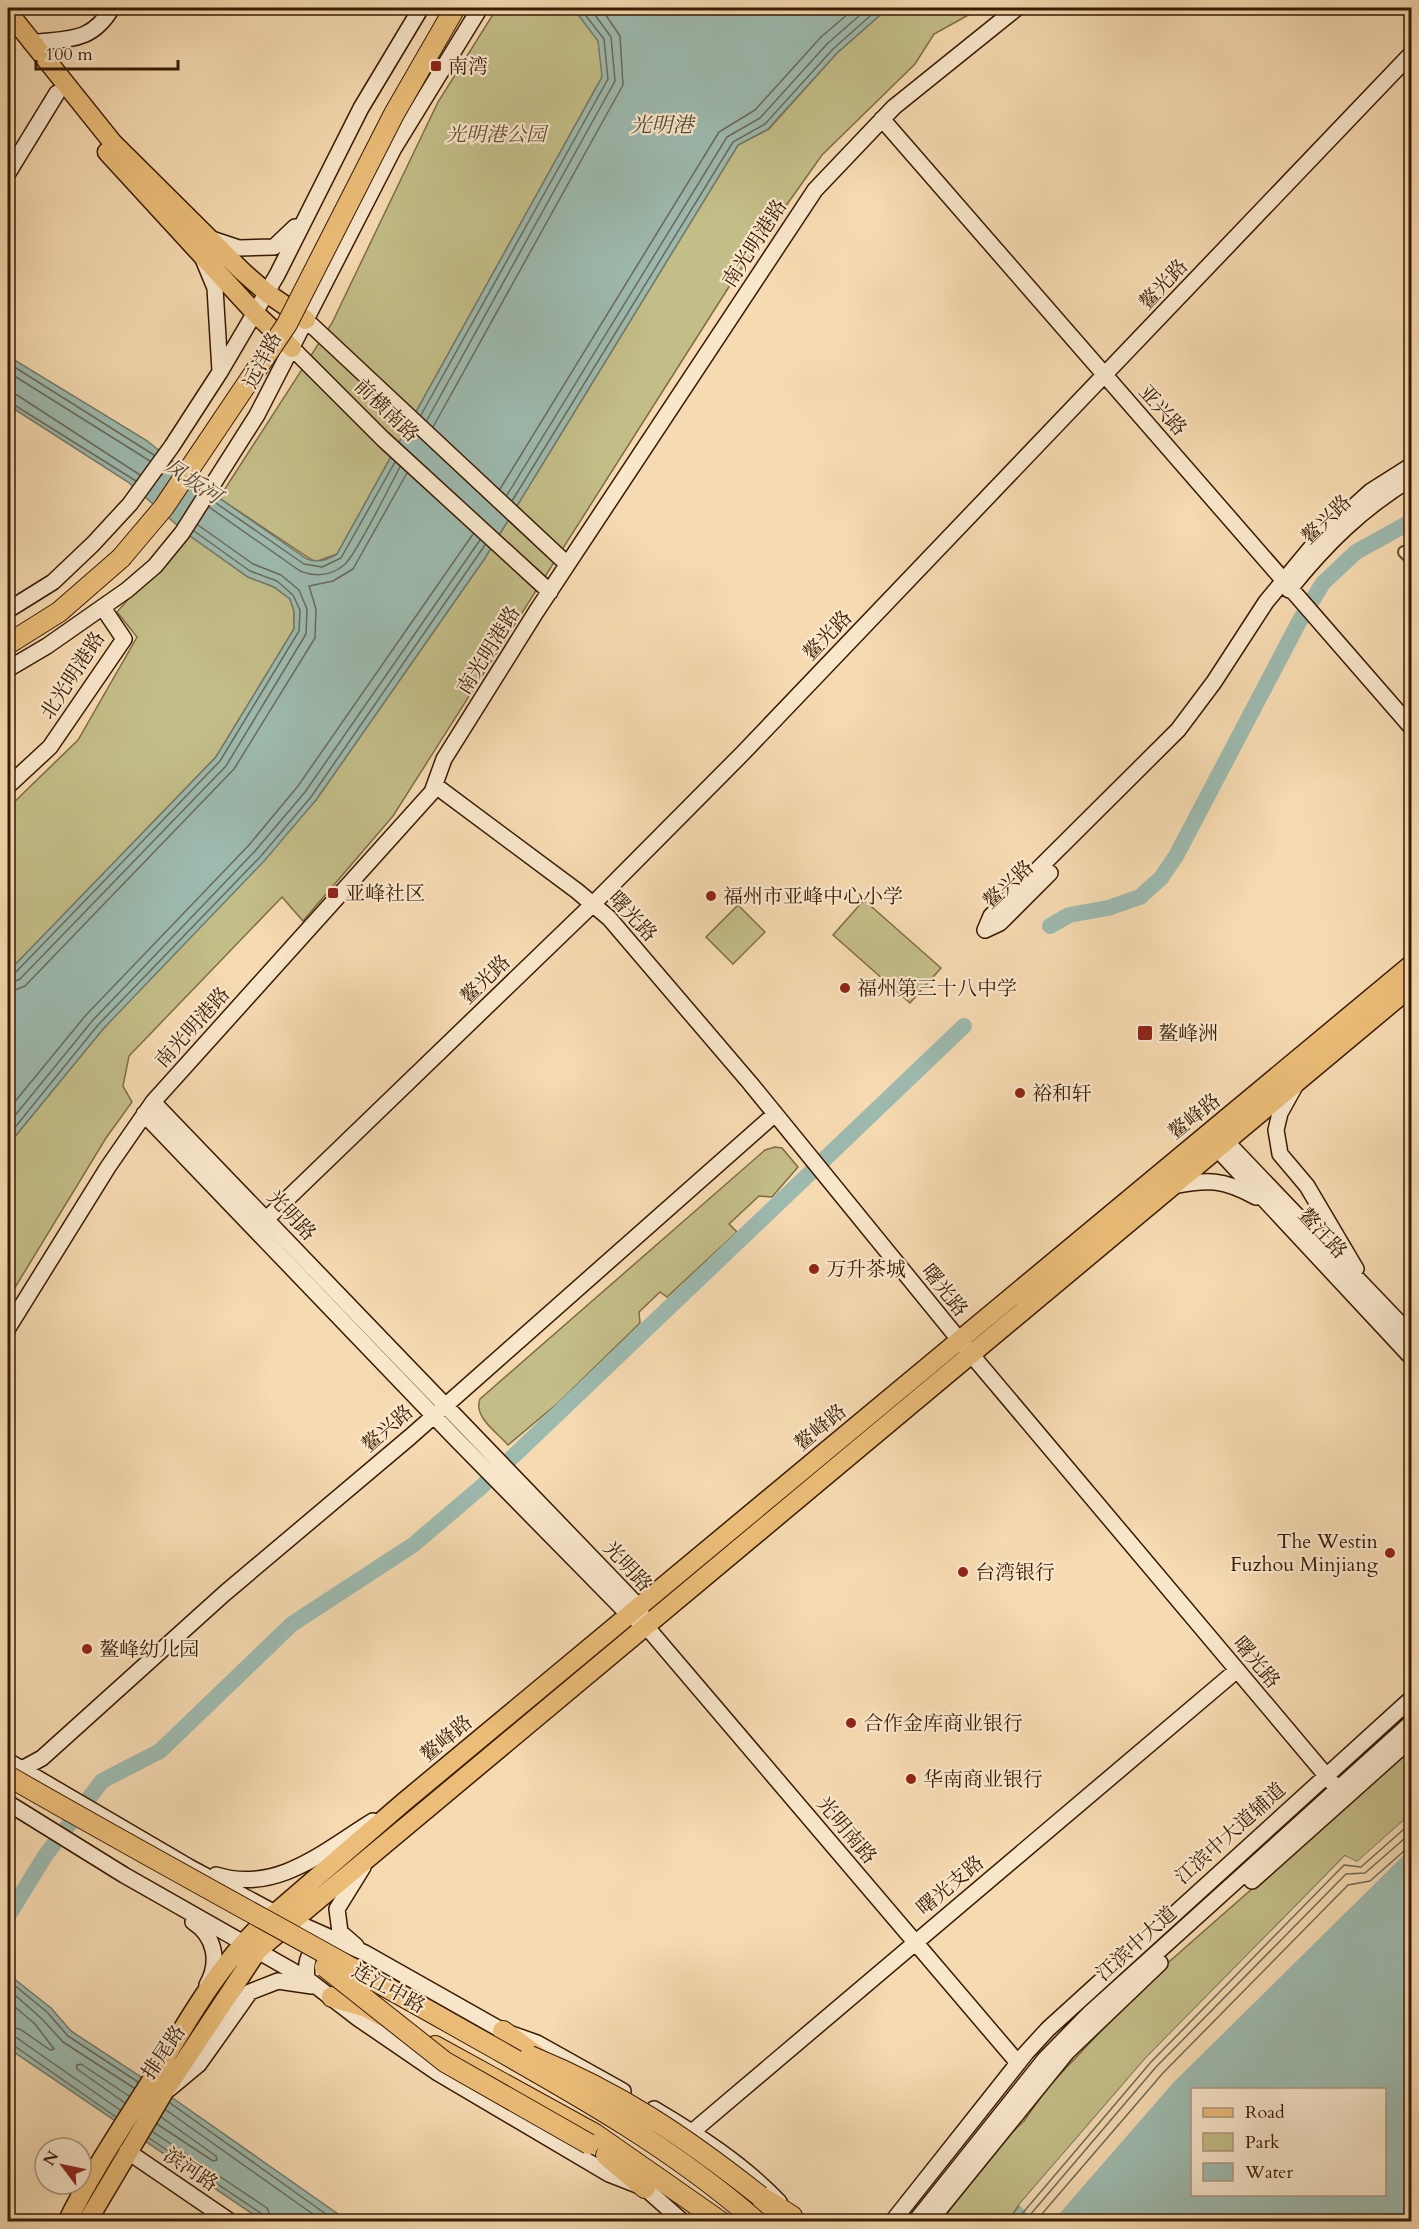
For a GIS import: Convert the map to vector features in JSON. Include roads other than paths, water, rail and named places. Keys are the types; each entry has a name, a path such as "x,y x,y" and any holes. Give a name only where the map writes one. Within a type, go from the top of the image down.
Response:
{"highway":[{"path":"8,629 116,554 154,500 277,317 406,66 440,8"},
{"path":"8,644 59,612 164,507 287,324 400,103 455,8"},
{"name":"连江中路","path":"15,1772 638,2133 692,2170 757,2222"},
{"name":"连江中路","path":"8,1789 603,2125 684,2178 738,2222"},
{"path":"325,1967 445,2062 589,2144 645,2188"},
{"path":"319,1988 374,2012 595,2134 721,2222"},
{"path":"503,2031 529,2053 682,2148 788,2220"},
{"path":"472,2035 565,2070 612,2093 678,2133 788,2220"}],"main road":[{"path":"31,43 82,36 94,31 112,8"},
{"name":"远洋路","path":"8,610 53,582 130,504 172,446 267,293 361,108 421,8"},
{"name":"远洋路","path":"8,669 103,608 150,571 182,534 252,423 394,148 480,8"},
{"name":"南光明港路","path":"8,1328 108,1167 149,1108 426,800 436,786 444,759 567,564 708,355 799,213 824,179 894,107 1017,8"},
{"name":"前横南路","path":"8,12 113,143 267,293 306,320 398,409 567,564"},
{"name":"前横南路","path":"8,30 104,149 255,313 383,439 550,592"},
{"name":"鳌光路","path":"261,1224 593,904 742,754 1412,53"},
{"path":"8,172 57,93"},
{"name":"亚兴路","path":"882,120 1011,264 1104,376 1412,728"},
{"name":"前横南路","path":"212,238 239,248 274,247 303,219"},
{"name":"前横南路","path":"201,254 215,288 220,372"},
{"name":"鳌兴路","path":"1412,465 1385,480 1319,538 1290,588 1178,730 992,916 985,930 1000,923 1186,735 1211,703 1272,610 1290,588 1346,526 1386,493 1412,478"},
{"name":"北光明港路","path":"8,786 50,747 124,639 103,608"},
{"name":"曙光路","path":"436,786 593,904 775,1114 964,1347 1341,1794"},
{"name":"鳌峰路","path":"259,1927 404,1802 638,1616 1216,1139 1412,964"},
{"name":"鳌峰路","path":"964,1347 1173,1186 1216,1139 1298,1082 1412,987"},
{"path":"1298,1082 1280,1113 1276,1130 1280,1154 1307,1186 1368,1289"},
{"name":"光明路","path":"149,1108 638,1616"},
{"name":"鳌兴路","path":"15,1772 42,1758 225,1593 439,1410 775,1114"},
{"name":"鳌江路","path":"1216,1139 1266,1202 1412,1358"},
{"name":"鳌江路","path":"1216,1139 1368,1289 1412,1336"},
{"path":"1173,1186 1201,1181 1222,1182 1266,1202"},
{"name":"鳌峰路","path":"294,1921 368,1859 638,1616"},
{"name":"光明南路","path":"638,1616 1018,2063"},
{"name":"曙光支路","path":"692,2132 1236,1671"},
{"name":"江滨中大道辅道","path":"892,2222 1018,2063 1059,2018 1324,1775 1412,1698"},
{"name":"江滨中大道","path":"928,2222 1045,2076 1084,2033 1341,1794 1412,1722"},
{"name":"江滨中大道","path":"915,2222 1045,2059 1077,2025 1341,1794 1412,1738"},
{"path":"8,1761 15,1772 71,1796 189,1867 275,1913 333,1941 365,1953 503,2031 537,2043 581,2066 692,2132 764,2186 788,2220"},
{"path":"189,1867 244,1881 287,1874 309,1863 404,1802"},
{"path":"8,1803 46,1824 124,1875 251,1946 319,1988 359,2019 438,2073 609,2174 645,2188 683,2222"},
{"path":"365,1953 340,1932 337,1909 368,1859"},
{"path":"124,1875 148,1895 207,1932 211,1941 214,1965 210,1980 177,2038"},
{"name":"排尾路","path":"157,2087 177,2038 251,1946 294,1921"},
{"name":"排尾路","path":"87,2222 128,2138 157,2087 251,1946 259,1927"},
{"path":"319,1988 306,1965 311,1952 322,1943 333,1941"},
{"path":"157,2087 199,2064 250,1992 269,1983 285,1981 319,1988"},
{"name":"排尾路","path":"68,2222 83,2190 128,2138"},
{"name":"滨河路","path":"128,2138 231,2222"}],"water":[{"name":"光明港","path":"573,8 888,8 837,53 768,129 738,145 485,558 316,800 265,860 103,1029 8,1145 8,972 216,757 294,629 294,611 290,599 274,587 248,577 186,533 128,482 8,405 8,356 146,440 219,498 307,559 323,560 337,554 602,77 598,41"},
{"path":"1411,1814 1411,2221 1008,2222 1019,2205 1146,2058 1345,1856 1357,1862"},
{"path":"8,1974 51,2008 71,2031 164,2092 348,2221 263,2221 8,2048"}],"waterway":[{"path":"1050,926 1069,915 1108,908 1140,897 1161,878 1176,856 1299,622 1323,583 1356,552 1412,521"},
{"path":"8,1916 45,1856 102,1781 160,1751 292,1624 413,1545 480,1488 964,1026"}],"place":[{"name":"南湾","path":"436,66"},
{"name":"亚峰社区","path":"333,893"},
{"name":"福州市亚峰中心小学","path":"711,896"},
{"name":"福州第三十八中学","path":"845,988"},
{"name":"鳌峰洲","path":"1145,1033"},
{"name":"裕和轩","path":"1020,1093"},
{"name":"万升茶城","path":"814,1269"},
{"name":"The Westin Fuzhou Minjiang","path":"1390,1553"},
{"name":"台湾银行","path":"963,1572"},
{"name":"鳌峰幼儿园","path":"87,1649"},
{"name":"合作金库商业银行","path":"851,1723"},
{"name":"华南商业银行","path":"911,1779"}],"park label":[{"name":"光明港公园","path":"496,134"}],"water label":[{"name":"凤坂河","path":"193,481"}]}
